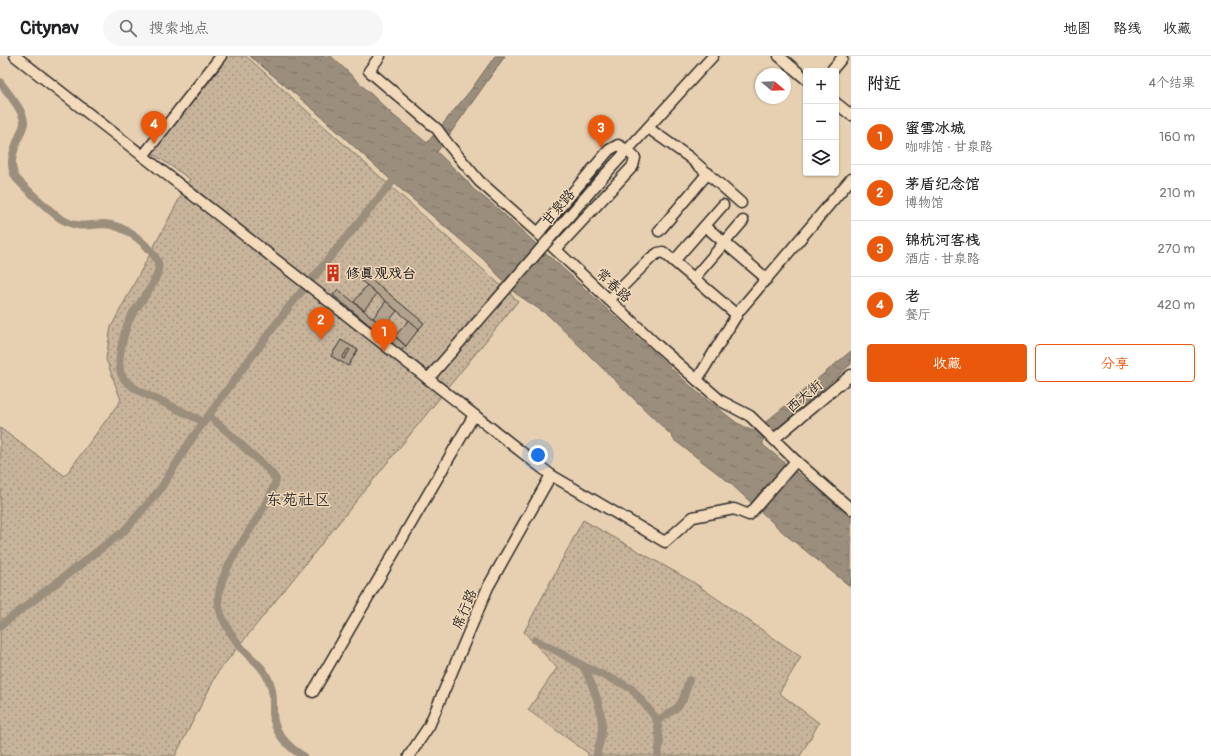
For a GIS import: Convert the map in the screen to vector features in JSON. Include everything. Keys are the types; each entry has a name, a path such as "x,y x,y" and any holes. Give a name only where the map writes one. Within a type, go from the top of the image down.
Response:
{"street":[{"path":"15,56 551,476 665,542 693,517 734,509 749,515 796,461"},
{"path":"143,156 220,56"},
{"name":"常春路","path":"380,56 369,71 437,129 479,181 538,232 658,346 721,400 750,416 796,461 851,509"},
{"name":"甘泉路","path":"428,379 602,178 713,56"},
{"path":"778,56 803,76"},
{"path":"834,68 842,58"},
{"path":"837,104 851,115"},
{"path":"648,128 689,157 741,203"},
{"path":"538,232 610,150 618,145 627,150 635,158 633,166 556,249"},
{"path":"659,231 708,173"},
{"path":"697,380 737,315 851,180"},
{"path":"674,261 723,206"},
{"path":"694,278 743,221"},
{"path":"705,226 767,278"},
{"path":"609,300 650,258 663,252 737,315"},
{"name":"西大街","path":"773,438 851,375"},
{"path":"313,692 474,415"},
{"name":"席行路","path":"410,756 429,726 488,587 551,476"}],"shaded area":[{"path":"230,56 246,56 518,301 218,672 175,756 0,756 0,428 65,476 121,400 106,359 111,327 190,179 152,153"},
{"path":"583,520 693,582 801,657 779,693 819,723 800,756 588,756 588,753 528,710 557,668 524,632"}],"water":[{"path":"250,56 331,56 393,115 427,143 470,91 495,56 505,56 437,152 466,180 473,189 497,208 697,392 737,423 753,431 851,351 851,364 763,440 763,445 851,517 851,587 786,535 729,482 674,440 672,436 548,315 515,293 483,259 403,191 314,110"}],"building":[{"name":"修真观戏台","path":"333,267 338,270 333,279 327,276"},
{"path":"357,267 424,323 419,329 352,273"},
{"path":"367,285 377,294 364,310 354,302"},
{"path":"338,289 406,346 401,351 333,295"},
{"path":"386,301 397,311 384,327 373,318"},
{"path":"409,320 419,329 406,346 395,336"},
{"path":"341,340 358,350 348,366 331,356","holes":["348,349 350,350 344,359 342,358"]}],"waterway":[{"path":"0,82 11,96 24,118 24,125 14,149 12,161 13,172 16,178 59,218 75,225 84,226 104,224 120,228 141,241 157,260 159,266 158,273 151,288 133,313 121,346 120,365 121,373 124,379 140,392 204,422"},
{"path":"0,626 124,531 159,491 193,437 288,308 399,174"},
{"path":"208,416 224,428 263,464 276,479 271,494 262,511 229,564 222,582 218,599 221,614 229,631 244,651 264,671 267,677 273,694 274,720 279,733 292,748 303,756"},
{"path":"535,640 583,666 632,689 657,721 660,741 658,756"},
{"path":"583,666 599,704 602,721 602,731 597,756"},
{"path":"657,721 678,707 683,699 689,680"}],"place":[{"name":"老","path":"154,144"},
{"name":"锦杭河客栈","path":"601,148"},
{"name":"修真观戏台","path":"333,273"},
{"name":"茅盾纪念馆","path":"321,340"},
{"name":"蜜雪冰城","path":"384,352"}],"district":[{"name":"东苑社区","path":"298,499"}]}
